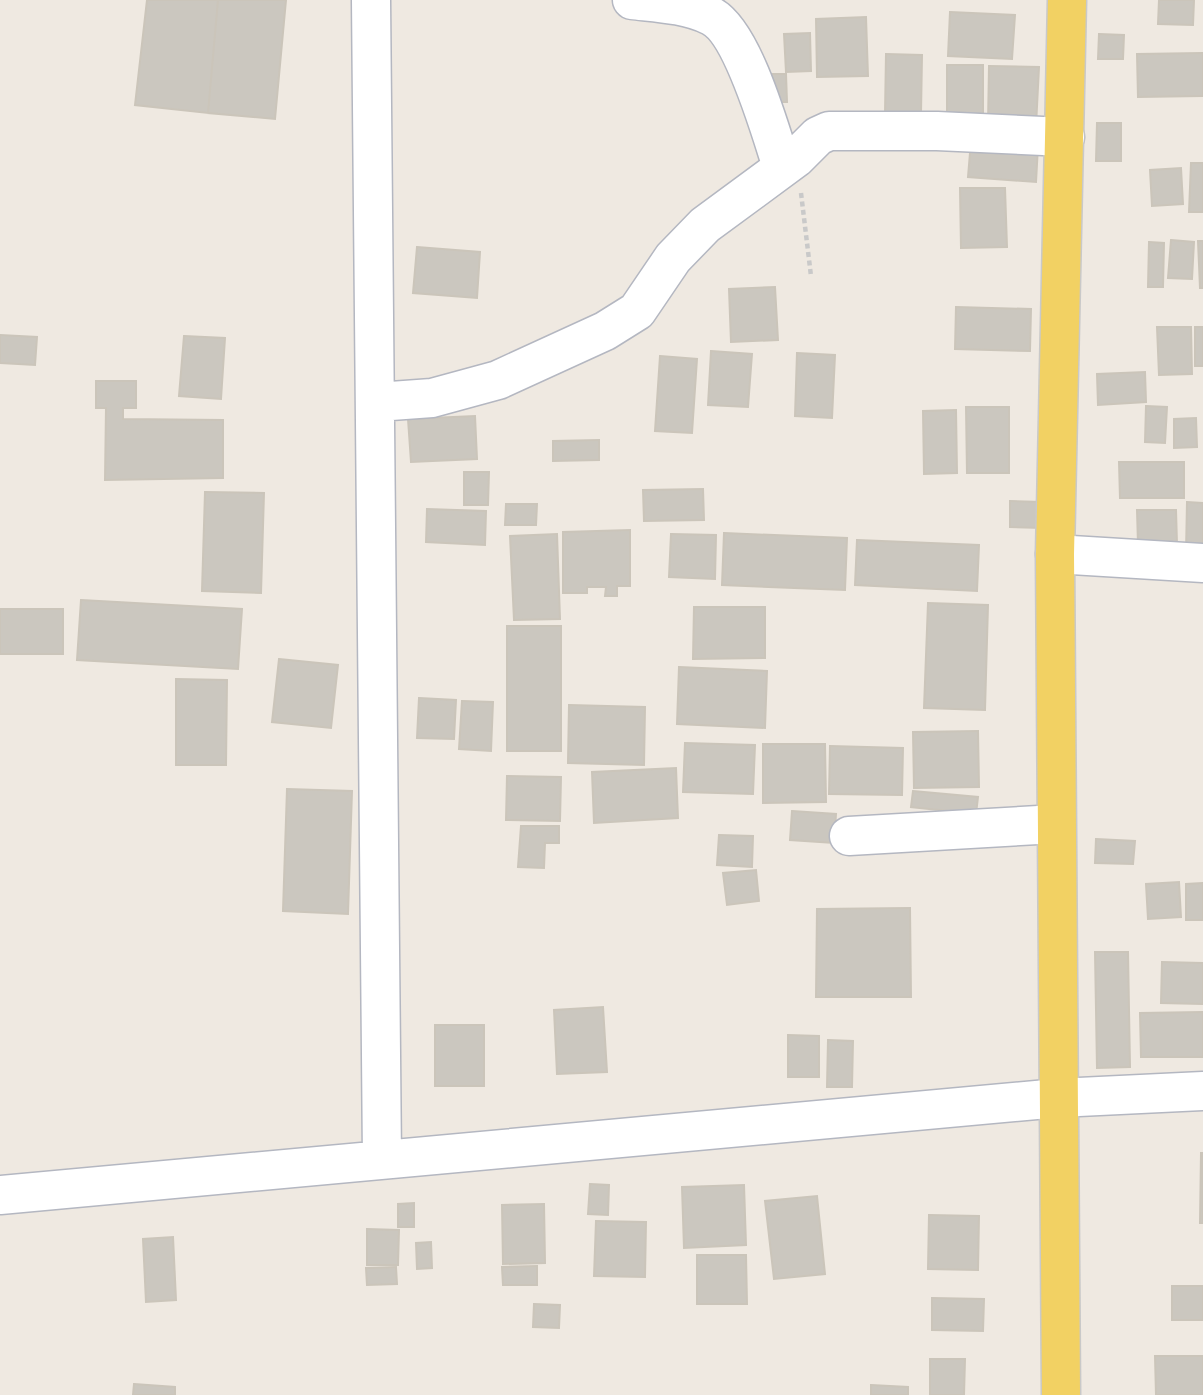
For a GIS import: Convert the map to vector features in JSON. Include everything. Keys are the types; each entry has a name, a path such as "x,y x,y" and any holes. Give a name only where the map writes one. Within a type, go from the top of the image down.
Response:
{"main road":[{"path":"1060,1395 1055,554 1066,0"}],"street":[{"path":"371,0 377,402 382,1160"},
{"path":"632,0 685,6 714,18 732,36 789,162"},
{"path":"377,402 432,398 498,380 605,331 637,311 673,258 705,225 789,162 818,136 838,130 937,131 1065,138"},
{"path":"1055,554 1203,563"},
{"path":"849,836 1056,824"},
{"path":"0,1195 1058,1098 1203,1091"}],"path":[{"path":"789,162 811,276"}],"building":[{"path":"147,0 218,0 208,113 135,105"},
{"path":"218,0 286,0 275,119 208,113"},
{"path":"1159,0 1194,0 1193,25 1158,24"},
{"path":"950,12 1015,15 1012,59 948,56"},
{"path":"866,17 868,76 817,77 816,19"},
{"path":"810,33 811,71 786,72 784,34"},
{"path":"1099,34 1124,35 1123,59 1098,59"},
{"path":"1203,53 1203,96 1138,97 1137,54"},
{"path":"886,54 922,55 921,114 885,114"},
{"path":"947,65 983,65 983,123 947,122"},
{"path":"989,66 1039,67 1036,126 988,125"},
{"path":"764,74 786,74 787,102 765,102"},
{"path":"1097,123 1121,123 1121,161 1096,161"},
{"path":"971,141 1038,146 1036,182 968,177"},
{"path":"1191,163 1203,163 1203,212 1189,212"},
{"path":"1181,168 1183,204 1152,206 1150,170"},
{"path":"960,188 1005,188 1007,247 961,248"},
{"path":"1171,240 1194,242 1192,279 1168,278"},
{"path":"1198,241 1203,241 1203,288 1200,288"},
{"path":"1149,242 1164,243 1163,287 1148,287"},
{"path":"417,247 480,252 477,298 413,293"},
{"path":"775,287 778,340 731,342 729,289"},
{"path":"956,307 1031,309 1030,351 955,349"},
{"path":"1157,327 1191,327 1192,374 1159,375"},
{"path":"1195,327 1203,327 1203,366 1195,366"},
{"path":"0,335 37,337 35,365 0,363"},
{"path":"184,336 225,338 221,399 179,396"},
{"path":"711,351 752,354 748,407 708,405"},
{"path":"797,353 835,355 832,418 795,416"},
{"path":"660,356 697,359 692,433 655,431"},
{"path":"1145,372 1146,402 1098,405 1097,374"},
{"path":"96,381 136,381 136,408 123,408 123,419 223,420 223,478 105,480 106,408 96,408"},
{"path":"1146,406 1167,407 1165,443 1145,442"},
{"path":"966,407 1009,407 1009,473 967,473"},
{"path":"956,410 957,473 924,474 923,411"},
{"path":"475,416 477,459 411,462 408,419"},
{"path":"1196,418 1197,447 1174,448 1174,419"},
{"path":"599,440 599,460 553,461 553,441"},
{"path":"1119,462 1184,462 1184,498 1120,498"},
{"path":"464,472 489,472 488,505 464,505"},
{"path":"703,489 704,520 644,521 643,490"},
{"path":"205,492 264,493 261,593 202,591"},
{"path":"1010,501 1042,502 1042,528 1010,527"},
{"path":"1187,502 1203,503 1203,552 1186,552"},
{"path":"506,504 537,504 536,525 505,525"},
{"path":"427,509 486,511 485,545 426,542"},
{"path":"1137,510 1176,510 1177,544 1138,544"},
{"path":"630,530 630,586 617,586 617,596 605,596 606,587 587,587 587,593 563,593 563,532"},
{"path":"724,533 847,538 845,590 722,585"},
{"path":"557,534 560,619 514,620 510,536"},
{"path":"671,534 716,535 715,579 669,577"},
{"path":"857,540 979,545 977,591 855,585"},
{"path":"81,600 242,609 238,669 77,660"},
{"path":"928,603 988,605 985,710 924,708"},
{"path":"694,607 765,607 765,658 693,659"},
{"path":"0,609 63,609 63,654 0,654"},
{"path":"507,626 561,626 561,751 507,751"},
{"path":"279,659 338,665 331,728 272,722"},
{"path":"679,667 767,671 765,728 677,724"},
{"path":"176,679 227,680 226,765 176,765"},
{"path":"419,698 456,700 454,739 417,738"},
{"path":"462,701 493,702 491,751 459,749"},
{"path":"569,705 645,707 644,765 568,763"},
{"path":"978,731 979,787 914,788 913,732"},
{"path":"685,743 755,745 753,794 683,792"},
{"path":"763,744 825,744 826,802 763,803"},
{"path":"830,746 903,748 902,795 829,794"},
{"path":"676,768 678,818 594,823 592,772"},
{"path":"507,776 561,777 560,821 506,820"},
{"path":"287,789 352,791 348,914 283,911"},
{"path":"913,791 978,797 976,814 911,807"},
{"path":"792,811 836,814 834,843 790,840"},
{"path":"521,826 559,826 559,843 545,843 544,868 518,867"},
{"path":"719,835 753,836 752,867 717,865"},
{"path":"1096,839 1135,841 1133,864 1095,863"},
{"path":"756,870 759,901 727,905 723,873"},
{"path":"1179,882 1181,917 1148,919 1146,884"},
{"path":"1203,883 1203,920 1186,920 1186,884"},
{"path":"910,908 911,997 816,997 817,909"},
{"path":"1095,952 1128,952 1130,1067 1097,1068"},
{"path":"1162,962 1203,963 1203,1004 1161,1003"},
{"path":"603,1007 607,1072 557,1074 554,1010"},
{"path":"1203,1012 1203,1057 1141,1057 1140,1013"},
{"path":"435,1025 484,1025 484,1086 435,1086"},
{"path":"788,1035 819,1036 819,1077 788,1077"},
{"path":"828,1040 853,1041 852,1087 827,1087"},
{"path":"1203,1153 1203,1223 1200,1223"},
{"path":"590,1184 609,1185 608,1215 588,1214"},
{"path":"744,1185 746,1245 684,1248 682,1187"},
{"path":"817,1196 825,1274 774,1279 765,1201"},
{"path":"414,1203 414,1227 398,1227 398,1204"},
{"path":"544,1204 545,1263 503,1264 502,1205"},
{"path":"929,1215 979,1216 978,1270 928,1269"},
{"path":"596,1221 646,1222 645,1277 594,1276"},
{"path":"367,1229 399,1230 398,1265 367,1265"},
{"path":"173,1237 176,1300 146,1302 143,1239"},
{"path":"431,1242 432,1268 417,1269 416,1243"},
{"path":"697,1255 746,1255 747,1304 697,1304"},
{"path":"537,1266 537,1285 503,1285 502,1267"},
{"path":"396,1267 397,1284 367,1285 366,1268"},
{"path":"1172,1286 1203,1286 1203,1320 1172,1320"},
{"path":"932,1298 984,1299 983,1331 932,1330"},
{"path":"534,1304 560,1305 559,1328 533,1327"},
{"path":"1155,1356 1203,1356 1203,1395 1156,1395"},
{"path":"930,1359 965,1359 964,1395 930,1395"},
{"path":"134,1384 175,1387 175,1395 133,1395"},
{"path":"871,1385 908,1387 908,1395 871,1395"}]}
